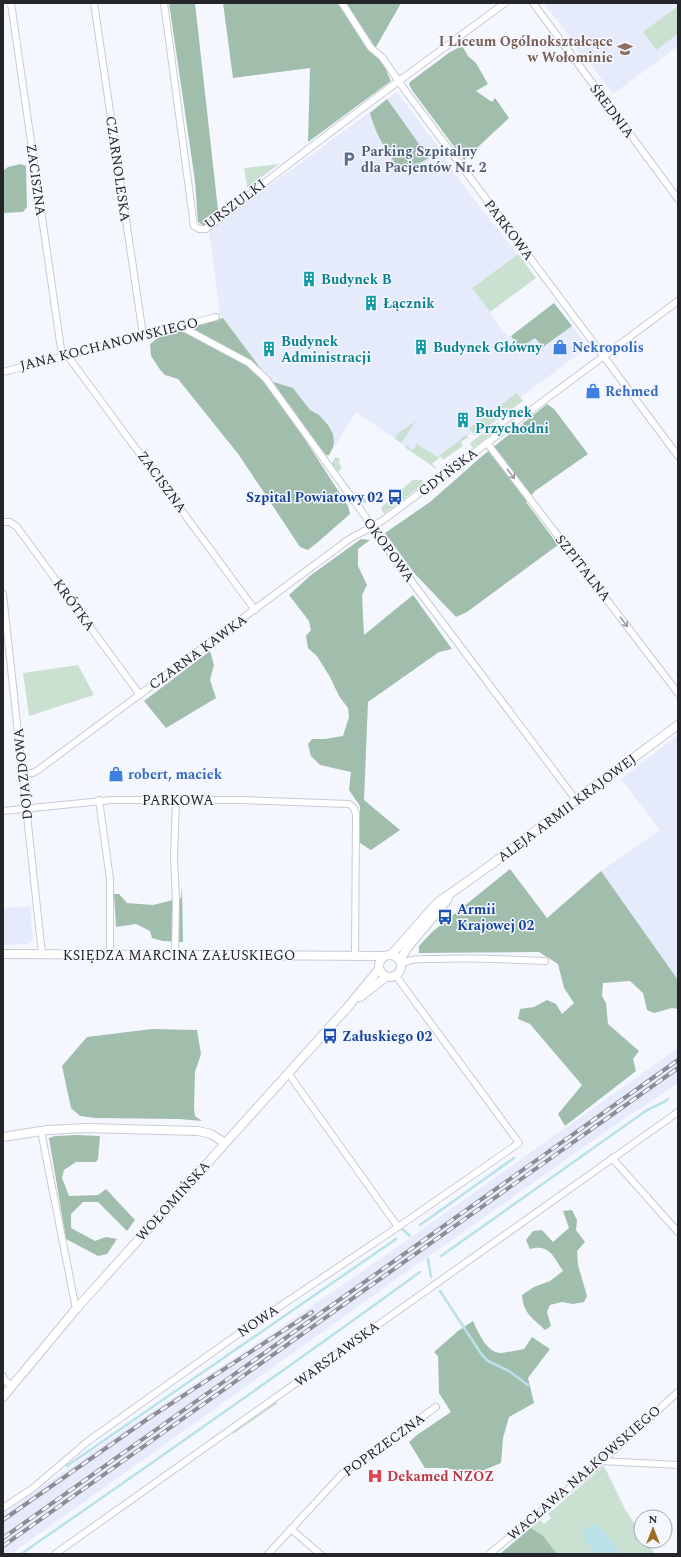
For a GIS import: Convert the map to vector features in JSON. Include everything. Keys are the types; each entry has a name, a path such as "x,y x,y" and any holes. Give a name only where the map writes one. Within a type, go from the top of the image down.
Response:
{"street":[{"name":"ZACISZNA","path":"11,3 64,355 255,610"},
{"name":"CZARNOLESKA","path":"94,3 143,335"},
{"name":"URSZULKI","path":"164,3 194,226 199,229 206,229 284,166 315,145 398,81"},
{"name":"PARKOWA","path":"342,3 371,48 382,57 398,81 678,456"},
{"path":"398,81 505,3"},
{"name":"ŚREDNIA","path":"533,3 678,199"},
{"name":"GDYŃSKA","path":"373,528 678,301"},
{"name":"JANA KOCHANOWSKIEGO","path":"3,372 64,355 216,317"},
{"name":"OKOPOWA","path":"180,326 242,359 261,373 379,538 576,800"},
{"name":"SZPITALNA","path":"487,443 678,693"},
{"name":"KRÓTKA","path":"3,522 10,522 17,527 140,695"},
{"name":"CZARNA KAWKA","path":"23,774 33,773 38,770 348,540 361,532 373,528"},
{"name":"DOJAZDOWA","path":"3,594 7,665 23,774 42,954"},
{"name":"ALEJA ARMII KRAJOWEJ","path":"388,956 437,903 678,725"},
{"name":"PARKOWA","path":"3,811 99,800 249,800 345,804 352,806 356,814 355,957"},
{"path":"99,800 110,879 110,954"},
{"path":"175,955 176,901 174,858 176,800"},
{"name":"ALEJA ARMII KRAJOWEJ","path":"401,962 408,947 455,891"},
{"name":"KSIĘDZA MARCINA ZAŁUSKIEGO","path":"3,954 388,956"},
{"path":"388,956 395,956 401,962 401,971 396,976 389,978 383,975 379,967 380,962 388,956"},
{"name":"KSIĘDZA MARCINA ZAŁUSKIEGO","path":"355,957 366,959 379,967"},
{"path":"401,962 410,960 491,958 545,961"},
{"name":"WOŁOMIŃSKA","path":"3,1397 76,1309 346,1008 379,967"},
{"name":"NOWA","path":"3,1508 33,1488 88,1442 234,1337 398,1227 519,1143 396,976"},
{"name":"WOŁOMIŃSKA","path":"346,1008 386,977"},
{"path":"288,1073 398,1227"},
{"name":"WARSZAWSKA","path":"55,1554 678,1112"},
{"path":"3,1137 41,1131 86,1128 198,1131 211,1134 225,1143"},
{"path":"41,1131 76,1309"},
{"path":"612,1158 678,1232"},
{"path":"3,1376 4,1380 12,1386"},
{"name":"WACŁAWA NAŁKOWSKIEGO","path":"489,1554 533,1520 678,1392"},
{"name":"POPRZECZNA","path":"268,1554 343,1473 436,1407"},
{"path":"601,1461 678,1465"},
{"path":"291,1530 320,1554"}],"shaded area":[{"name":"I Liceum Ogólnokształcące w Wołominie","path":"544,3 678,3 678,46 613,94 582,53 580,54 572,43 573,41"},
{"path":"397,92 446,157 445,160 479,206 518,254 472,288 508,337 511,336 519,348 535,338 543,347 572,326 588,347 431,464 356,412 327,458 220,314 209,230"},
{"path":"678,735 678,980 601,871 660,830 621,779"},
{"path":"30,906 33,940 28,944 3,945 3,908"},
{"path":"678,1048 678,1083 631,1114 425,1259 11,1554 3,1554 3,1514 128,1427 277,1330 393,1250"},
{"path":"594,1525 600,1526 622,1554 594,1554 583,1536 585,1529"}],"green space":[{"path":"169,3 195,3 218,210 204,226 198,222 195,181"},
{"path":"223,3 401,3 376,47 391,81 308,142 310,68 233,78"},
{"path":"678,6 678,34 656,50 643,32"},
{"path":"462,46 468,56 476,63 488,84 476,91 492,102 495,98 509,118 464,160 409,84 450,52"},
{"path":"387,99 429,158 402,173 383,144 370,113"},
{"path":"21,164 26,166 27,207 23,212 3,213 3,171 8,167"},
{"path":"279,164 247,188 244,168"},
{"path":"518,254 536,278 490,312 472,288"},
{"path":"554,303 572,326 543,347 535,338 520,348 511,336"},
{"path":"223,318 270,381 293,388 310,410 319,415 328,425 333,434 334,442 329,455 326,455 308,432 306,441 348,506 350,514 308,550 300,547 239,455 178,379 165,375 151,356 150,344 163,334"},
{"path":"517,393 523,401 475,436 469,428"},
{"path":"547,404 554,409 588,454 535,491 526,502 558,545 467,612 456,617 415,574 385,533 430,502 481,457"},
{"path":"416,421 401,443 395,438 397,434"},
{"path":"498,422 501,427 473,448 470,443"},
{"path":"466,435 470,440 467,438 461,442 463,446 443,460 440,455"},
{"path":"403,444 413,450 417,444 437,457 438,456 439,458 432,464 437,468 406,448"},
{"path":"335,457 340,459 339,463 342,468 338,472 358,499 363,496 366,503 361,503 357,500 334,469 332,463"},
{"path":"413,480 423,480 421,486 384,514 381,507 392,498 394,499 397,496 396,494"},
{"path":"361,539 370,540 358,549 358,566 367,585 362,595 364,635 413,595 452,649 439,652 368,702 364,800 400,830 371,850 360,843 360,806 349,790 351,772 320,765 311,756 308,744 312,739 325,739 343,736 349,717 348,708 339,696 330,677 317,656 308,648 306,636 311,630 309,621 289,595 311,575"},
{"path":"210,651 214,665 210,680 216,698 166,728 144,701"},
{"path":"78,665 94,695 29,716 23,673"},
{"path":"510,869 547,918 601,871 678,980 678,1009 672,1008 654,1013 647,1010 643,993 630,981 603,983 602,996 606,1003 608,1024 639,1051 633,1059 636,1071 565,1126 558,1114 582,1085 530,1024 518,1019 520,1009 534,1007 547,1000 556,1004 562,1014 574,1003 564,988 558,964 539,952 419,953 419,946 432,932"},
{"path":"182,887 183,942 163,941 152,938 150,931 136,924 116,927 114,894 119,894 127,903 153,905 181,898"},
{"path":"152,1029 197,1030 201,1054 195,1072 194,1108 195,1116 202,1121 179,1119 95,1118 80,1116 71,1108 62,1066 87,1037"},
{"path":"55,1136 100,1136 98,1159 96,1162 76,1162 64,1170 62,1178 69,1196 98,1195 106,1189 135,1220 127,1231 98,1202 83,1202 71,1214 71,1228 95,1241 106,1237 117,1239 107,1254 98,1256 66,1239 49,1138"},
{"path":"572,1210 577,1220 576,1230 585,1242 577,1251 578,1265 587,1296 584,1302 573,1304 562,1302 550,1305 547,1312 551,1326 545,1330 529,1315 523,1302 522,1295 534,1287 550,1281 563,1271 550,1252 542,1248 530,1249 526,1240 533,1231 542,1230 553,1242 569,1228 563,1211"},
{"path":"473,1321 484,1342 492,1350 497,1352 502,1353 524,1349 532,1337 550,1349 528,1378 534,1403 509,1417 503,1438 501,1463 472,1475 447,1468 425,1468 409,1442 451,1412 439,1393 438,1356 434,1352 458,1331"},
{"path":"275,1402 278,1403 233,1434 233,1431"},
{"path":"604,1466 626,1511 633,1521 633,1549 652,1549 655,1554 500,1554 540,1520 544,1524 551,1518 548,1514"},
{"path":"531,1528 543,1536 557,1554 500,1554"}],"waterway":[{"path":"441,1256 647,1110 668,1099"},
{"path":"420,1225 514,1158"},
{"path":"402,1229 410,1236"},
{"path":"67,1466 396,1239"},
{"path":"428,1259 431,1277"},
{"path":"21,1554 420,1272"},
{"path":"440,1291 482,1355 488,1361 509,1371 528,1385"}],"railway":[{"path":"3,1538 678,1060"},
{"path":"3,1546 678,1068"},
{"path":"3,1520 149,1418 312,1312"}],"place":[{"name":"I Liceum Ogólnokształcące w Wołominie","path":"625,49"},
{"name":"Parking Szpitalny dla Pacjentów Nr. 2","path":"349,159"},
{"name":"Budynek B","path":"309,279"},
{"name":"Łącznik","path":"371,303"},
{"name":"Budynek Główny","path":"421,347"},
{"name":"Nekropolis","path":"560,347"},
{"name":"Budynek Administracji","path":"269,349"},
{"name":"Rehmed","path":"593,391"},
{"name":"Budynek Przychodni","path":"463,420"},
{"name":"Szpital Powiatowy 02","path":"395,497"},
{"name":"robert, maciek","path":"116,774"},
{"name":"Armii Krajowej 02","path":"445,917"},
{"name":"Załuskiego 02","path":"330,1036"},
{"name":"Dekamed NZOZ","path":"375,1476"}]}
